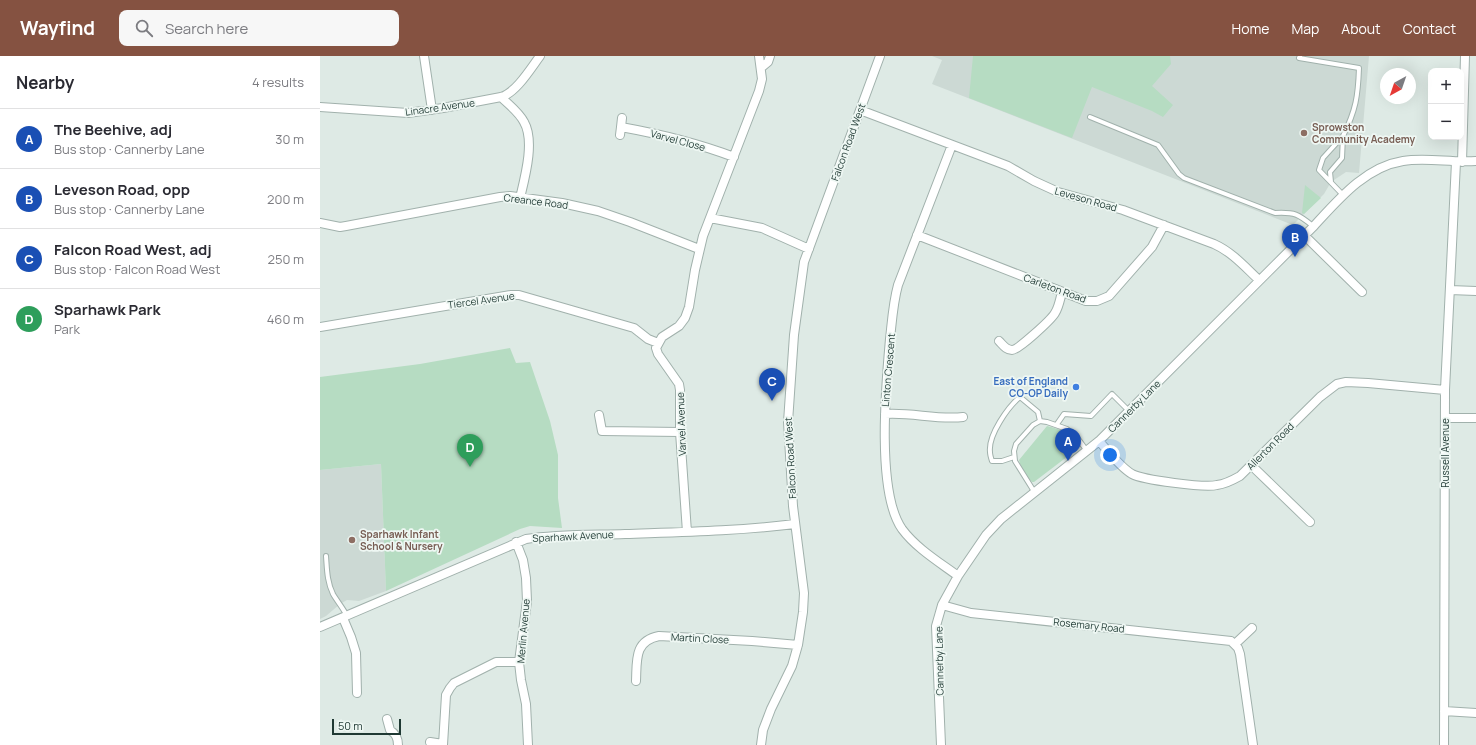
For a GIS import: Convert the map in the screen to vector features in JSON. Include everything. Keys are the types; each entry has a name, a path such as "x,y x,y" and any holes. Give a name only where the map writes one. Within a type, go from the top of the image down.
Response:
{"street":[{"path":"424,56 432,110"},
{"name":"Linacre Avenue","path":"320,106 408,113 506,96 513,90 540,56"},
{"path":"658,343 662,337 679,326 685,318 689,307 699,249 703,236 759,91 762,79 762,67 759,56"},
{"path":"762,67 768,62 770,56"},
{"name":"Falcon Road West","path":"761,745 763,730 771,709 792,666 798,645 804,593 795,524 789,450 788,404 794,336 804,262 880,56"},
{"name":"Russell Avenue","path":"1444,745 1445,390 1465,56"},
{"path":"501,97 524,122 528,132 529,143 520,198"},
{"name":"Leveson Road","path":"860,110 1008,166 1034,181 1058,192 1112,206 1222,248 1259,280"},
{"name":"Varvel Close","path":"622,118 621,131 654,132 686,141 734,158"},
{"name":"Linton Crescent","path":"952,145 894,299 886,376 885,450 888,489 895,514 902,528 910,538 958,576"},
{"name":"Cannerby Lane","path":"941,745 936,626 942,606 958,576 986,536 996,525 1088,451 1305,236 1343,195 1365,177 1385,166 1402,161 1476,161"},
{"name":"Creance Road","path":"320,223 340,227 500,197 520,198 598,211 699,249"},
{"path":"710,218 762,228 809,249"},
{"name":"Carleton Road","path":"917,235 1086,301 1097,301 1109,296 1152,247 1164,225"},
{"path":"1305,236 1362,292"},
{"path":"1450,290 1476,291"},
{"path":"999,341 1010,353 1022,345 1054,315 1062,292"},
{"name":"Tiercel Avenue","path":"320,327 511,294 634,328 648,339 658,343"},
{"name":"Varvel Avenue","path":"658,343 656,348 658,354 679,384 680,390 680,432 687,532"},
{"name":"Allerton Road","path":"1098,441 1132,474 1143,478 1203,486 1216,486 1240,476 1320,397 1337,384 1346,382 1368,383 1445,390"},
{"path":"885,414 897,413 951,418 963,417"},
{"path":"599,415 602,433 680,432"},
{"path":"1445,418 1476,418"},
{"path":"1251,465 1310,522"},
{"name":"Sparhawk Avenue","path":"320,627 526,539 539,537 755,529 795,524"},
{"name":"Merlin Avenue","path":"516,542 523,560 526,578 526,601 519,662 526,704 528,745"},
{"name":"Rosemary Road","path":"942,606 971,613 1220,639 1231,641 1235,644"},
{"path":"345,617 356,653 357,693"},
{"path":"1252,628 1235,644 1240,654 1253,745"},
{"name":"Martin Close","path":"636,681 638,654 640,648 645,641 659,636 798,645"},
{"path":"430,742 443,744 444,692 454,683 496,662 519,662"},
{"path":"1444,711 1476,713"},
{"path":"387,719 390,730 395,733 398,742"}],"lane":[{"path":"1300,56 1299,58 1359,68 1358,95 1354,112 1344,136 1342,158 1330,172 1331,182"},
{"path":"1319,56 1319,61"},
{"path":"1090,118 1158,145 1179,174 1184,178 1276,213 1290,212 1301,217 1313,227"},
{"path":"1343,195 1320,170 1323,158 1344,136"},
{"path":"1057,424 1064,414 1091,416 1112,394 1129,411"},
{"path":"1014,457 1002,461 992,461 989,450 993,433 1013,403 1020,397 1038,412 1040,421"},
{"path":"1035,493 1018,467 1014,457 1016,444 1033,425 1040,421 1057,424 1076,436 1088,451"},
{"path":"326,556 328,582 345,617"}],"shaded area":[{"path":"932,56 1369,56 1359,173 1346,172 1331,182 1324,194 1293,225 932,84 942,60"},
{"name":"Sparhawk Infant School & Nursery","path":"381,464 386,591 359,601 347,600 320,619 320,470"}],"green space":[{"path":"973,56 1170,56 1171,64 1152,86 1173,105 1163,117 1152,111 1092,87 1072,138 969,98"},
{"path":"1305,185 1321,198 1304,214 1302,213"},
{"path":"510,348 516,363 530,362 550,421 558,455 558,498 562,528 530,526 520,529 386,591 381,464 320,470 320,377 420,364"},
{"path":"1047,426 1063,431 1076,440 1076,450 1032,482 1024,472 1019,460"}],"place":[{"name":"Sprowston Community Academy","path":"1304,133"},
{"name":"Leveson Road, opp","path":"1295,257"},
{"name":"East of England CO-OP Daily","path":"1076,387"},
{"name":"Falcon Road West, adj","path":"772,401"},
{"name":"The Beehive, adj","path":"1068,461"},
{"name":"Sparhawk Park","path":"470,467"},
{"name":"Sparhawk Infant School & Nursery","path":"352,540"}]}
